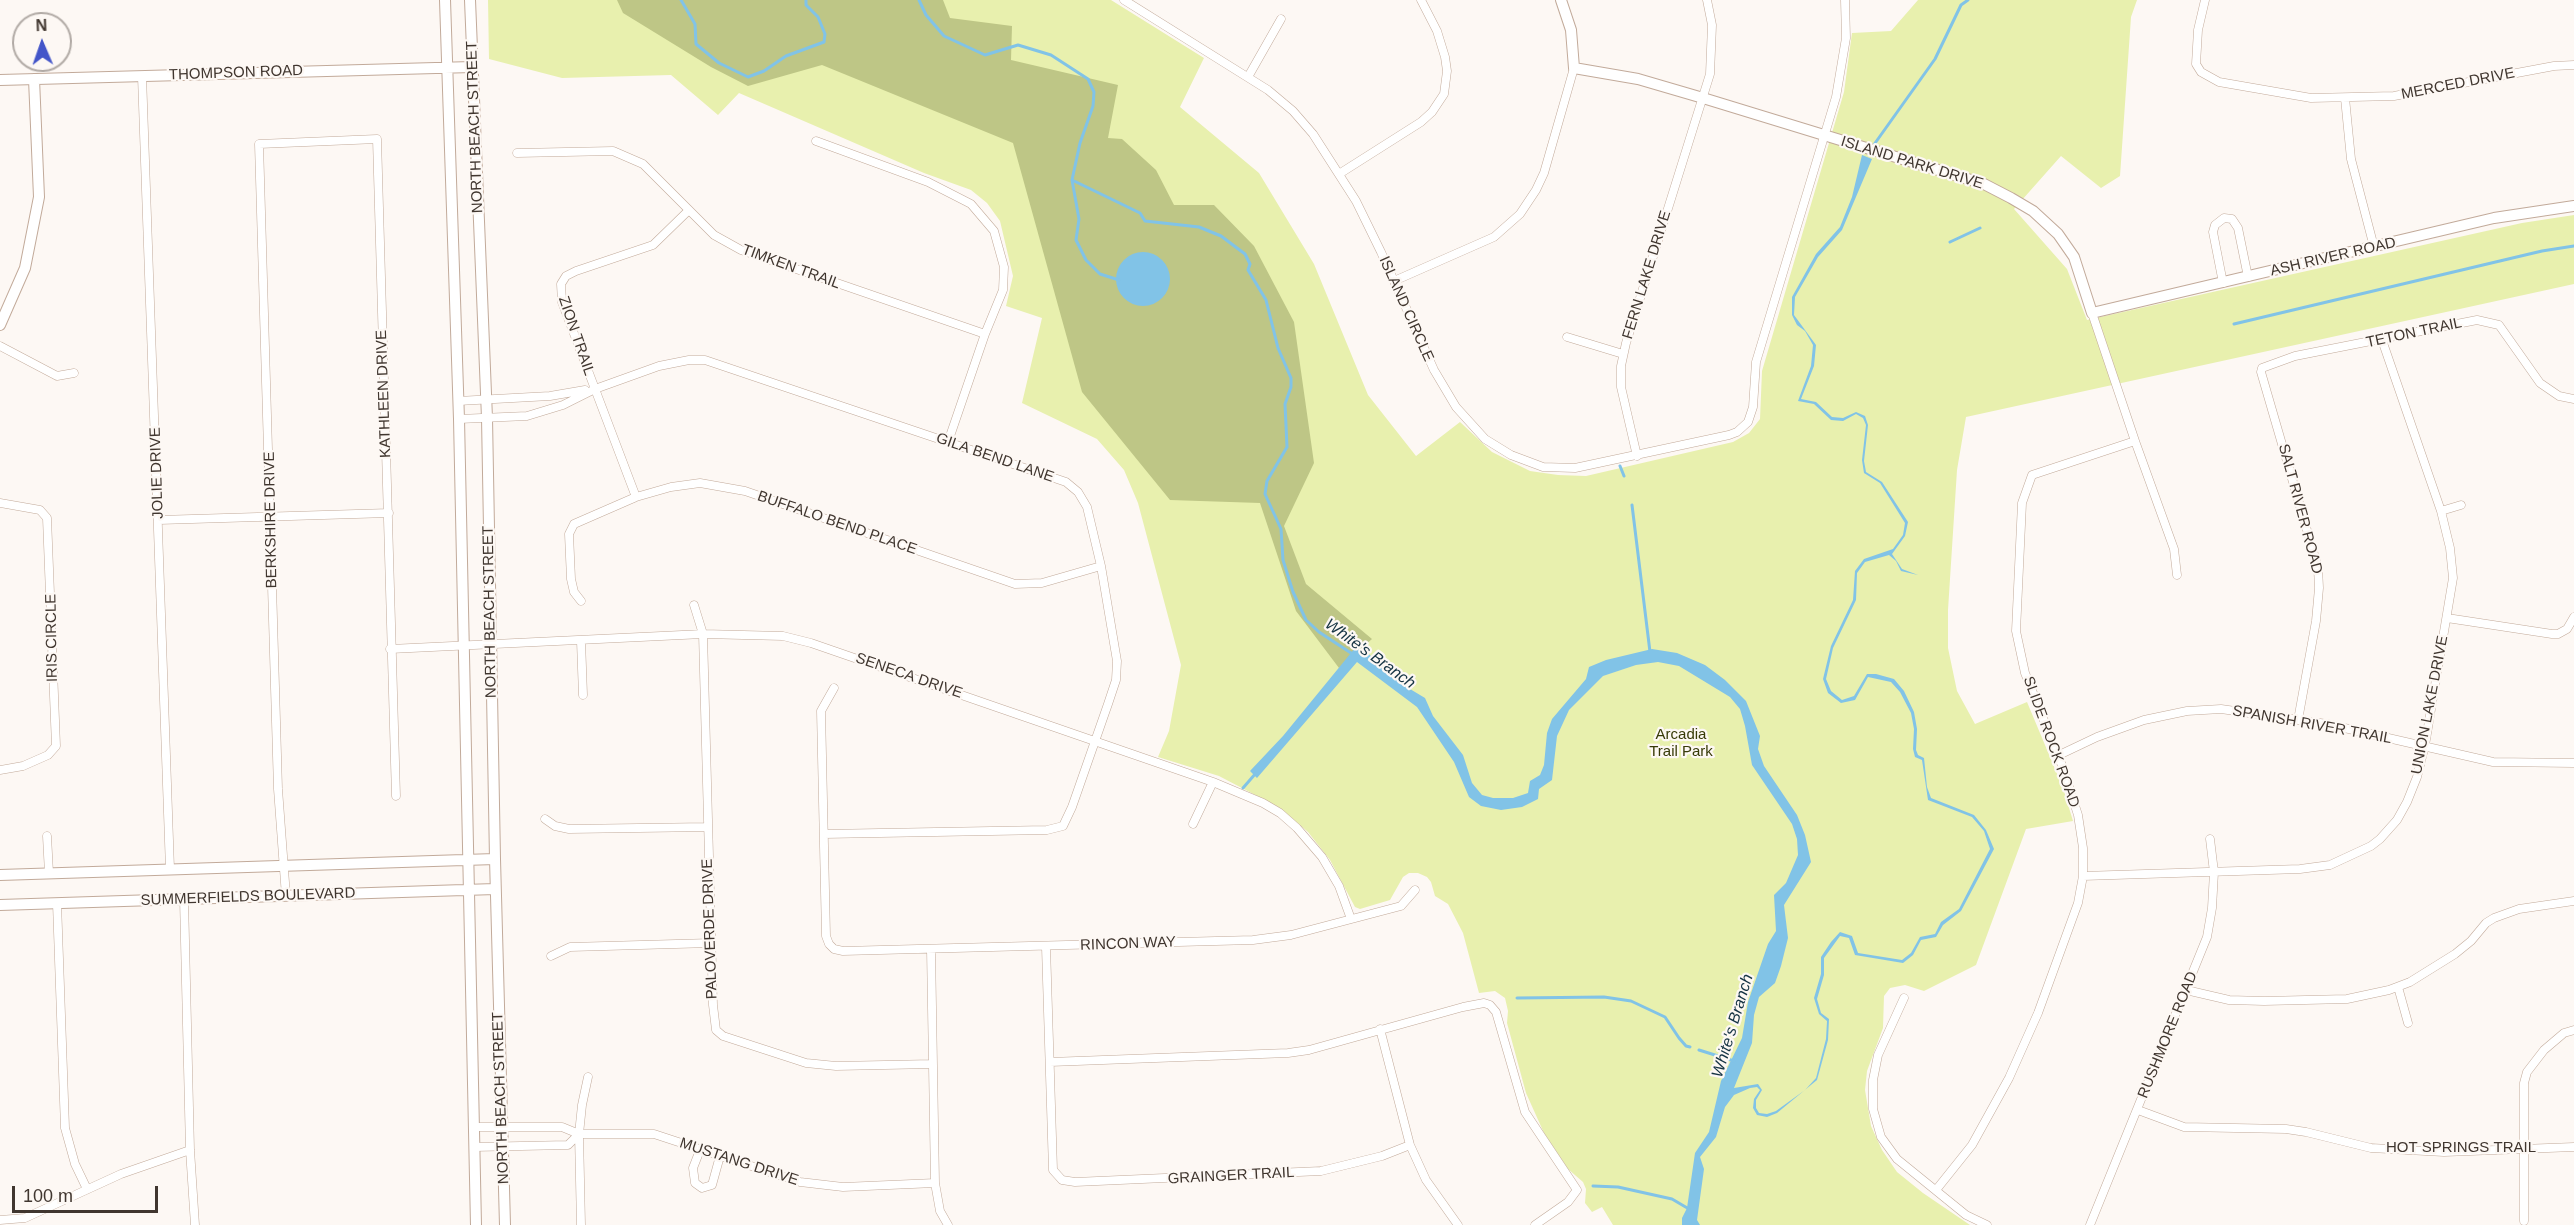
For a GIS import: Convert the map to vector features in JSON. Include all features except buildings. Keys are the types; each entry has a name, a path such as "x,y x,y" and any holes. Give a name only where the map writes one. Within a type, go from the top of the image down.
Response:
{"street":[{"name":"NORTH BEACH STREET","path":"445,0 459,419 476,1225"},
{"name":"NORTH BEACH STREET","path":"470,0 487,418 495,889 505,1225"},
{"name":"ISLAND CIRCLE","path":"1124,0 1137,3 1268,90 1293,111 1313,134 1368,225 1440,382 1460,412 1485,439 1511,455 1543,466 1575,468 1637,456 1729,435 1737,432 1748,422 1753,407 1758,353 1824,135"},
{"path":"1339,174 1421,122 1432,112 1444,94 1447,71 1445,57 1437,31 1421,0"},
{"path":"1394,281 1494,237 1520,214 1536,190 1544,173 1575,68 1571,30 1561,0"},
{"name":"FERN LAKE DRIVE","path":"1637,456 1621,387 1623,354 1710,74 1713,47 1712,24 1707,0"},
{"path":"1824,135 1836,97 1843,61 1847,16 1845,0"},
{"name":"MERCED DRIVE","path":"2205,0 2198,30 2196,64 2201,72 2219,82 2311,98 2345,98 2415,94 2524,71 2574,65"},
{"path":"1248,77 1281,19"},
{"name":"THOMPSON ROAD","path":"0,80 472,67"},
{"name":"ISLAND PARK DRIVE","path":"1575,68 1638,79 1984,184 2033,211 2058,234 2074,257 2134,441 2174,549 2177,575"},
{"name":"JOLIE DRIVE","path":"142,76 170,869"},
{"path":"0,325 26,268 39,197 34,79"},
{"path":"2345,98 2351,159 2374,247"},
{"name":"KATHLEEN DRIVE","path":"259,144 377,139 396,796"},
{"path":"816,141 928,182 971,204 994,231 1004,267 1003,290 985,334 948,442"},
{"name":"BERKSHIRE DRIVE","path":"259,144 272,515 278,789 286,896"},
{"name":"TIMKEN TRAIL","path":"517,153 614,151 643,164 714,235 741,250 985,334"},
{"name":"ASH RIVER ROAD","path":"2092,313 2494,218 2574,206"},
{"name":"ZION TRAIL","path":"636,497 562,302 561,284 567,276 576,272 653,244 689,210"},
{"path":"2223,283 2213,232 2215,225 2224,218 2232,219 2238,228 2248,277"},
{"name":"TETON TRAIL","path":"2261,372 2262,368 2295,356 2477,320 2499,325 2540,382 2559,396 2574,399"},
{"path":"1567,338 1623,354"},
{"name":"UNION LAKE DRIVE","path":"2083,876 2214,873 2300,869 2330,865 2371,846 2397,820 2417,777 2425,745 2453,578 2450,548 2441,511 2382,340"},
{"path":"0,346 57,376 74,373"},
{"name":"GILA BEND LANE","path":"458,401 550,396 595,388 659,366 690,360 705,360 1066,482 1078,492 1087,507 1101,566 1118,660 1116,680 1066,821 1058,828 1047,830 824,834"},
{"name":"SALT RIVER ROAD","path":"2261,372 2318,568 2316,621 2298,720"},
{"name":"GILA BEND LANE","path":"459,419 527,416 563,405 595,388"},
{"name":"SLIDE ROCK ROAD","path":"1936,1190 1972,1145 2009,1078 2038,1013 2075,914 2083,876 2083,848 2078,815 2063,768 2025,674 2016,631 2022,503 2032,475 2134,441"},
{"name":"BUFFALO BEND PLACE","path":"581,601 574,592 571,579 569,534 574,524 636,497 690,483 726,486 1015,584 1042,583 1101,566"},
{"name":"IRIS CIRCLE","path":"0,503 40,510 47,518 56,746 48,755 23,766 0,770"},
{"path":"2441,511 2462,505"},
{"path":"159,520 389,513"},
{"name":"PALOVERDE DRIVE","path":"694,605 703,634 714,1026 723,1036 806,1063 836,1066 933,1064"},
{"path":"2447,618 2558,634 2567,629 2574,617"},
{"name":"SENECA DRIVE","path":"390,649 703,634 783,636 811,643 1213,782 1263,803 1297,828 1322,857 1339,886 1351,919"},
{"path":"581,641 583,695"},
{"path":"824,834 821,711 834,688"},
{"name":"SPANISH RIVER TRAIL","path":"2057,756 2144,720 2187,711 2221,709 2298,720 2425,745 2493,762 2574,763"},
{"path":"1193,824 1213,782"},
{"path":"545,819 555,826 569,829 708,827"},
{"name":"RINCON WAY","path":"824,834 826,936 831,947 843,951 1253,940 1291,935 1401,906 1415,890"},
{"path":"47,836 48,873"},
{"name":"RUSHMORE ROAD","path":"2090,1225 2207,937 2212,908 2214,873 2210,839"},
{"name":"SUMMERFIELDS BOULEVARD","path":"0,875 495,859"},
{"name":"SUMMERFIELDS BOULEVARD","path":"0,905 495,889"},
{"path":"184,899 190,1150 195,1225"},
{"path":"2186,990 2229,1000 2347,999 2410,982 2455,954 2493,918 2519,909 2574,901"},
{"path":"57,903 65,1128 75,1164 87,1189"},
{"path":"551,956 570,947 711,943"},
{"path":"1046,947 1050,1062 1288,1053 1308,1050 1463,1007 1484,1003 1490,1005 1496,1012 1525,1112 1577,1190 1568,1202 1535,1225"},
{"path":"930,949 935,1183 940,1211 948,1225"},
{"path":"2398,987 2408,1023"},
{"path":"1904,998 1878,1055 1873,1080 1873,1109 1881,1137 1898,1159 1966,1215 1987,1225"},
{"path":"1380,1029 1410,1145 1426,1180 1458,1225"},
{"path":"2524,1221 2522,1149 2524,1083 2527,1072 2544,1050 2556,1038 2574,1030"},
{"name":"GRAINGER TRAIL","path":"1050,1062 1053,1170 1062,1180 1075,1182 1321,1171 1382,1156 1410,1145"},
{"path":"581,1225 579,1134 588,1077"},
{"name":"HOT SPRINGS TRAIL","path":"2138,1110 2184,1127 2286,1129 2371,1148 2444,1152 2574,1147"},
{"name":"MUSTANG DRIVE","path":"474,1127 562,1127 579,1134 654,1134 800,1182 843,1187 935,1183"},
{"name":"MUSTANG DRIVE","path":"474,1148 568,1145 579,1134"},
{"path":"0,1220 25,1218 121,1174 190,1150"},
{"path":"700,1150 693,1168 695,1184 702,1188 712,1185 720,1156"}],"green space":[{"name":"Arcadia Trail Park","path":"488,0 1111,0 1204,58 1180,107 1259,173 1314,264 1368,395 1416,456 1460,422 1492,452 1530,471 1586,476 1733,442 1749,433 1760,419 1762,371 1844,92 1852,33 1891,31 1918,0 2137,0 2131,17 2120,176 2101,188 2061,156 2014,209 2067,269 2087,320 2522,223 2574,215 2574,284 1966,417 1957,470 1948,610 1948,648 1957,691 1975,724 2027,702 2063,788 2073,821 2026,829 1976,965 1924,991 1905,985 1890,988 1884,996 1883,1028 1867,1071 1865,1090 1871,1126 1882,1150 1897,1172 1970,1225 1613,1225 1602,1207 1592,1212 1585,1203 1586,1189 1583,1182 1568,1169 1544,1133 1526,1093 1507,1023 1508,1011 1505,998 1495,991 1479,993 1463,933 1448,904 1435,896 1427,877 1418,873 1409,873 1403,877 1390,900 1360,909 1355,907 1330,860 1308,832 1280,808 1219,776 1158,757 1169,731 1181,665 1138,503 1124,470 1097,439 1022,403 1042,318 1006,306 1013,276 1000,221 987,203 971,190 924,173 739,93 718,115 671,75 562,78 489,59"},
{"path":"617,0 943,0 950,18 1012,26 1011,60 1118,85 1108,138 1122,139 1156,170 1174,205 1214,205 1254,246 1294,322 1314,463 1284,526 1306,584 1372,639 1339,668 1296,611 1260,503 1170,500 1082,392 1013,143 822,65 748,86 711,67 623,13"}],"water":[{"path":"1862,155 1872,159 1842,230 1818,257 1795,297 1794,315 1816,345 1814,366 1801,399 1816,402 1832,417 1843,418 1856,412 1865,416 1868,425 1864,461 1866,472 1882,482 1908,522 1905,536 1892,554 1902,569 1918,575 1901,571 1896,561 1889,555 1865,562 1857,573 1856,600 1833,648 1826,679 1831,691 1842,700 1854,696 1867,674 1894,679 1904,691 1914,712 1917,729 1916,750 1918,755 1924,758 1927,787 1931,798 1974,815 1986,830 1994,849 1961,911 1943,925 1936,937 1921,940 1913,955 1903,963 1855,955 1849,938 1840,936 1824,958 1824,975 1817,999 1821,1013 1829,1019 1828,1040 1817,1080 1805,1090 1816,1078 1826,1039 1827,1021 1819,1014 1814,998 1821,974 1821,957 1831,942 1840,932 1852,936 1858,953 1902,960 1911,953 1920,937 1935,934 1941,922 1959,909 1990,849 1984,831 1972,817 1928,800 1922,760 1915,757 1913,749 1914,729 1911,713 1900,692 1891,682 1868,677 1855,700 1841,703 1828,693 1823,679 1831,646 1853,600 1855,571 1864,559 1893,549 1903,535 1905,523 1880,483 1864,473 1862,460 1866,425 1863,418 1856,414 1843,421 1831,420 1814,404 1798,401 1811,366 1813,345 1792,315 1792,297 1816,254 1840,227 1852,197"},
{"path":"1143,252 1153,254 1162,260 1168,269 1170,279 1168,289 1162,298 1153,304 1143,306 1133,304 1124,298 1118,289 1116,279 1118,269 1124,260 1133,254"},
{"path":"1355,648 1365,651 1410,689 1425,698 1433,716 1463,755 1472,783 1482,795 1493,798 1513,798 1528,793 1530,781 1540,775 1544,765 1547,733 1552,719 1586,679 1589,667 1606,660 1652,649 1677,653 1705,665 1725,680 1746,701 1760,736 1758,749 1764,766 1797,815 1805,835 1811,862 1784,905 1788,938 1781,966 1775,983 1759,997 1754,1015 1752,1043 1734,1088 1758,1084 1762,1090 1756,1100 1756,1108 1759,1113 1767,1114 1776,1111 1804,1091 1777,1113 1767,1117 1757,1115 1753,1108 1754,1099 1760,1090 1757,1087 1734,1095 1725,1107 1716,1137 1700,1157 1704,1169 1697,1220 1700,1225 1682,1225 1682,1218 1687,1208 1695,1153 1709,1132 1721,1081 1742,1038 1748,1002 1768,944 1776,931 1774,895 1786,883 1798,855 1797,839 1792,824 1752,765 1740,709 1730,697 1679,666 1658,662 1636,665 1603,676 1569,710 1557,736 1552,780 1539,789 1538,799 1522,807 1501,810 1481,806 1469,797 1454,762 1417,707 1357,662 1257,778 1250,771 1283,736"}],"waterway":[{"name":"White's Branch","path":"681,0 695,24 696,44 719,63 748,77 764,71 786,56 824,42 825,34 818,17 806,5 806,0"},
{"name":"White's Branch","path":"919,0 926,15 944,36 985,55 1018,45 1051,55 1088,79 1094,92 1093,106 1080,143 1072,180 1079,219 1076,240 1086,260 1100,274 1119,280"},
{"path":"1873,146 1935,59 1961,5 1968,0"},
{"name":"White's Branch","path":"1072,180 1140,213 1145,221 1199,227 1221,236 1245,254 1250,264 1248,270 1266,300 1278,348 1291,378 1291,387 1285,404 1287,447 1267,481 1265,494 1281,529 1283,560 1293,592 1306,620 1319,632 1354,655"},
{"path":"1950,242 1980,228"},
{"path":"2234,324 2542,251 2574,246"},
{"path":"1620,466 1624,476"},
{"path":"1632,505 1650,652"},
{"path":"1243,788 1256,773"},
{"path":"1517,998 1604,997 1631,1001 1665,1017 1679,1038 1690,1047"},
{"path":"1699,1050 1734,1061"},
{"path":"1593,1186 1618,1187 1672,1199 1689,1209"}]}
